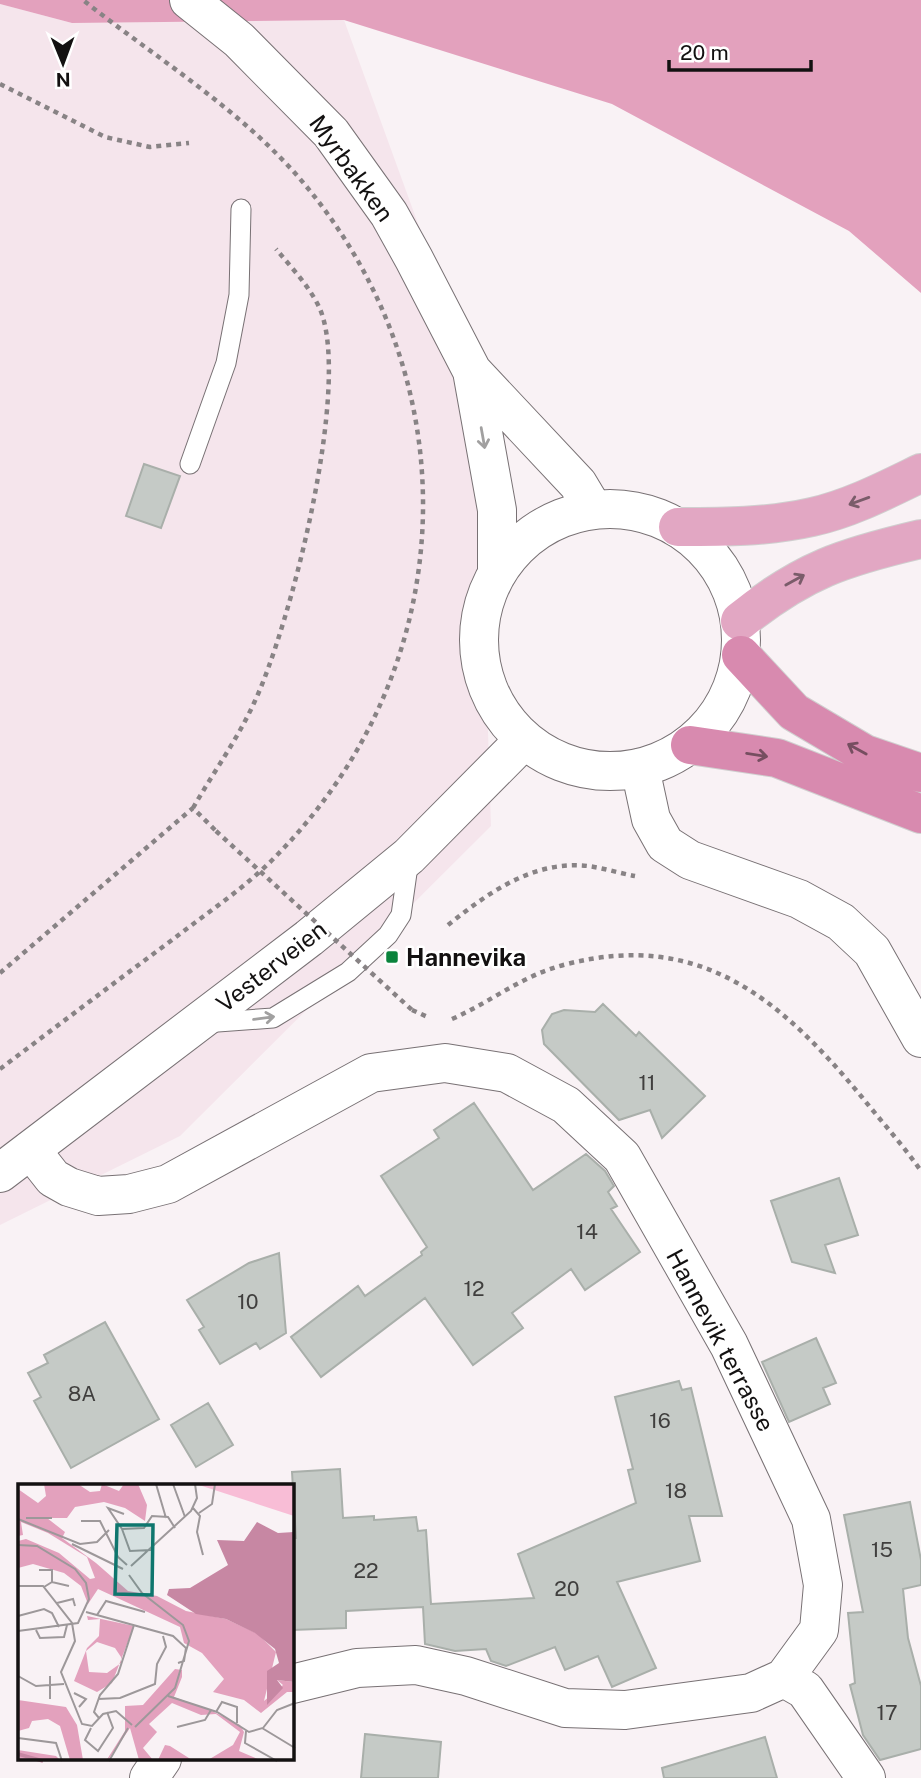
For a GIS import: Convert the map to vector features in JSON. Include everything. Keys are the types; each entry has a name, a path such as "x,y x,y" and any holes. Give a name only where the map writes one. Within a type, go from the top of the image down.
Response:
{"highway":[{"path":"741,638 794,712 865,754 921,773"},
{"path":"690,745 777,758 921,814"}],"main road":[{"path":"678,527 746,527 813,517 877,494 921,473"},
{"path":"741,638 778,590 818,568 921,539"}],"street":[{"name":"Myrbakken","path":"189,0 239,40 331,133 351,158 395,225 472,371 569,475 593,509"},
{"name":"Myrbakken","path":"472,371 497,510 497,571"},
{"path":"593,509 637,511 678,527 701,545 720,567 733,593 741,638 732,689 715,720 690,745 666,759 640,768 599,772 559,761 524,740 500,712 484,678 478,642 482,606 497,571 520,543 551,522 593,509"},
{"name":"Vesterveien","path":"0,1173 410,856 524,740"},
{"path":"640,768 651,819 665,844 690,860 799,899 841,922 872,951 921,1038"},
{"name":"Hannevik terrasse","path":"31,1150 53,1178 69,1187 98,1196 129,1194 168,1184 371,1073 445,1063 507,1073 566,1105 622,1157 729,1345 811,1519 823,1585 819,1630 784,1678 751,1693 625,1710 565,1708 466,1676 416,1665 357,1668 294,1684"},
{"path":"784,1678 805,1690 866,1778"},
{"path":"149,1778 161,1760"}],"lane":[{"path":"190,464 226,363 239,295 241,209"},
{"path":"196,1024 273,1018 348,972 388,935 401,915 410,856"}],"path":[{"path":"0,1069 230,895 278,854 317,810 369,731 397,666 415,597 424,517 419,433 411,393 399,348 357,257 285,163 197,88 83,0"},
{"path":"0,84 105,137 150,147 189,143"},
{"path":"0,973 193,808 255,702 284,625 311,511 323,439 328,384 327,342 321,311 295,271 241,209"},
{"path":"193,808 412,1010 438,1020"},
{"path":"448,925 487,895 530,873 560,867 587,866 645,877"},
{"path":"448,1021 477,1008 521,979 566,964 602,957 643,956 680,960 718,972 752,989 800,1027 833,1063 921,1171"}],"shaded area":[{"path":"0,0 921,0 921,293 849,231 612,104 344,20 72,23 0,4"},
{"path":"0,4 72,23 344,20 477,386 491,826 180,1136 0,1225"}],"building":[{"path":"144,464 180,476 161,528 126,516"},
{"path":"603,1004 636,1036 639,1032 705,1096 662,1138 650,1110 619,1120 544,1044 542,1030 552,1014 564,1010 595,1012"},
{"path":"474,1103 533,1190 586,1154 605,1171 614,1186 608,1192 617,1206 611,1209 640,1252 585,1290 571,1269 512,1313 523,1328 473,1365 425,1298 321,1377 291,1337 358,1286 365,1296 422,1255 421,1252 427,1247 381,1176 439,1138 434,1130"},
{"path":"839,1178 858,1235 825,1245 835,1273 792,1262 771,1201"},
{"path":"279,1253 286,1333 260,1349 256,1343 220,1364 199,1330 204,1327 187,1300 249,1263"},
{"path":"105,1322 159,1419 71,1468 34,1401 41,1397 28,1373 48,1363 44,1355"},
{"path":"816,1338 836,1383 823,1388 830,1404 789,1422 762,1362"},
{"path":"679,1381 682,1390 691,1388 722,1516 689,1516 700,1561 617,1582 656,1668 612,1687 598,1656 565,1670 555,1647 506,1666 491,1661 486,1649 455,1651 425,1644 423,1607 346,1611 346,1628 294,1630 296,1538 292,1472 340,1469 343,1518 374,1516 374,1520 416,1517 418,1531 426,1530 431,1604 534,1598 518,1554 636,1503 628,1470 633,1469 615,1397"},
{"path":"208,1403 233,1445 196,1467 171,1425"},
{"path":"910,1502 921,1560 921,1585 903,1589 908,1638 921,1686 921,1749 880,1760 863,1735 850,1685 855,1683 848,1613 863,1612 844,1515"},
{"path":"365,1734 441,1742 438,1778 361,1778"},
{"path":"765,1737 777,1778 664,1778 662,1768"}],"place":[{"name":"Hannevika","path":"392,957"}]}
